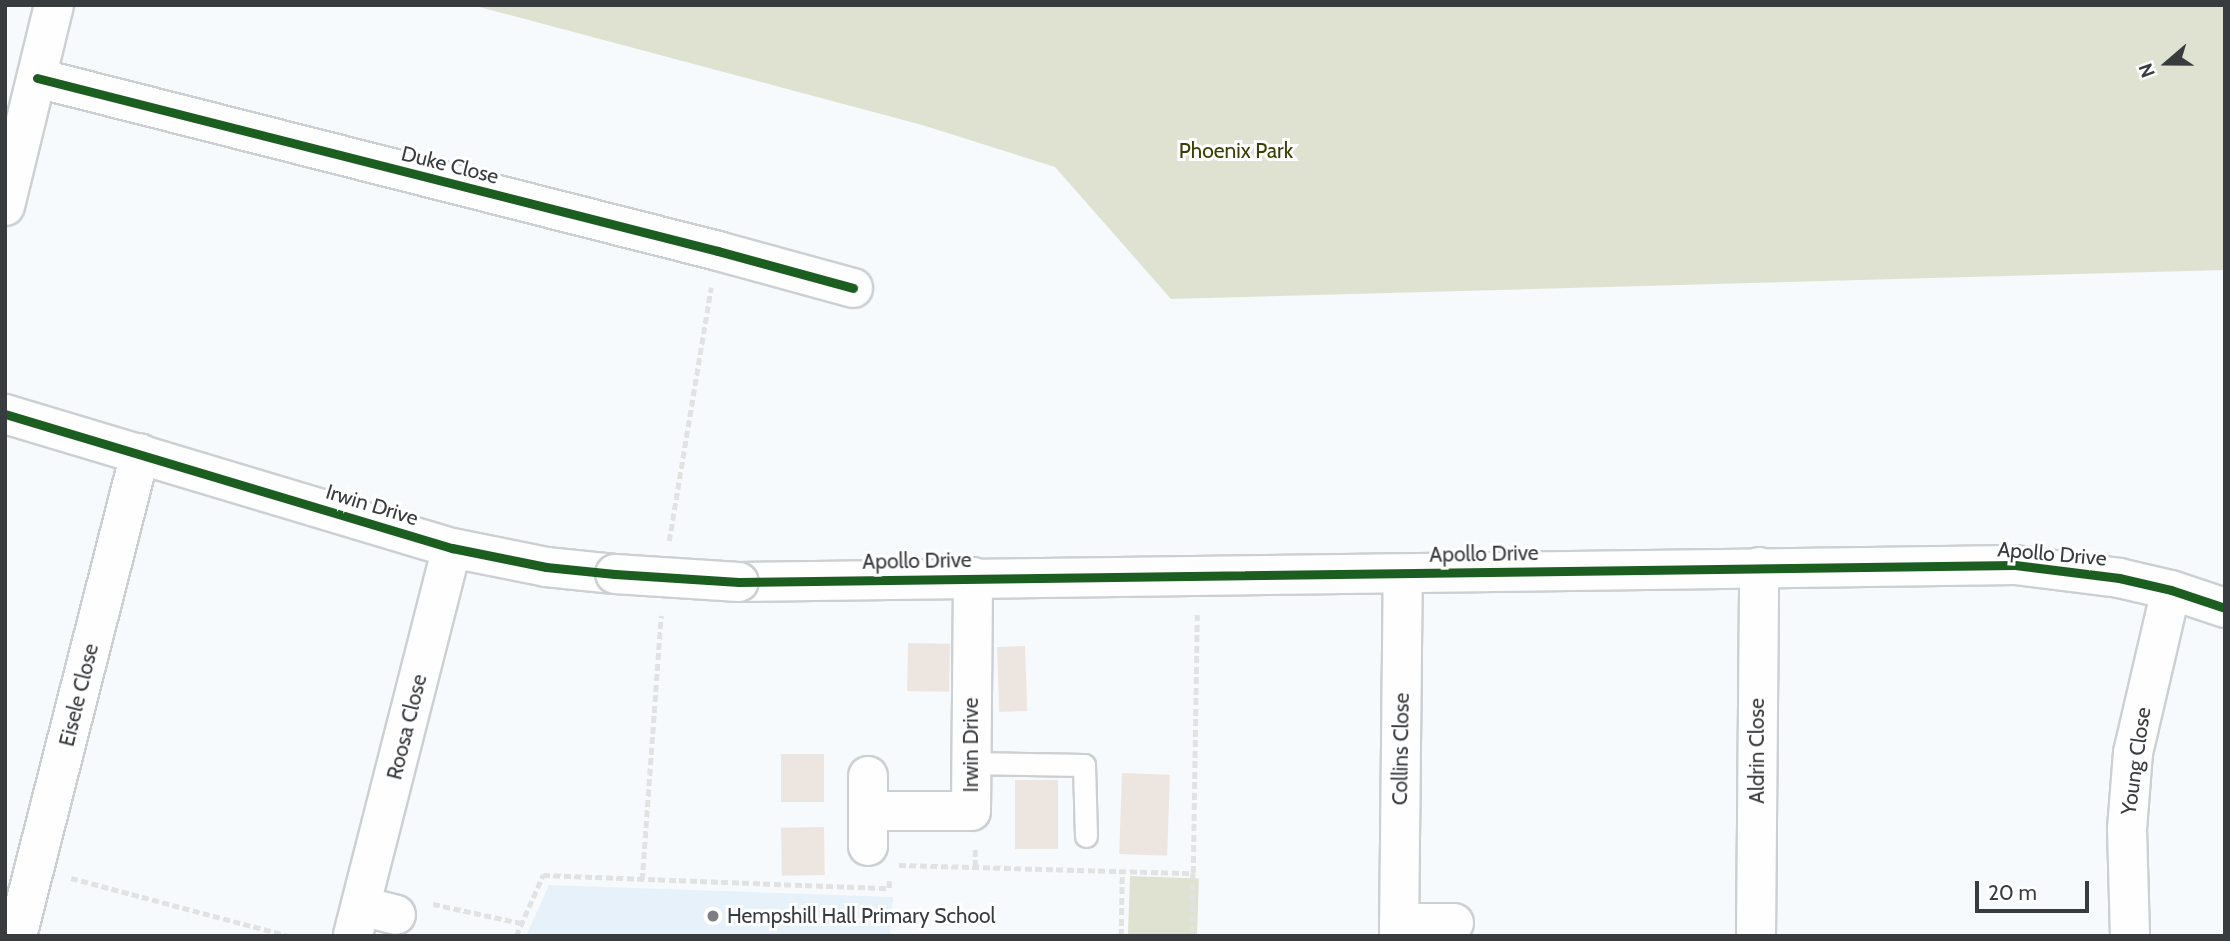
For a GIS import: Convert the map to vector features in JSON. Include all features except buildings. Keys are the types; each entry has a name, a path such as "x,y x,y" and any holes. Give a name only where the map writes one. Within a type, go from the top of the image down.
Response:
{"street":[{"path":"5,206 54,5"},
{"name":"Duke Close","path":"37,78 718,251 853,289"},
{"name":"Irwin Drive","path":"5,414 452,548 545,567 739,582"},
{"name":"Eisele Close","path":"17,936 140,453"},
{"name":"Roosa Close","path":"370,918 452,548"},
{"name":"Apollo Drive","path":"739,582 2015,565 2119,578 2171,590 2225,608"},
{"name":"Aldrin Close","path":"1756,936 1759,567"},
{"name":"Collins Close","path":"1402,574 1399,930 1454,923"},
{"name":"Irwin Drive","path":"868,811 971,811 969,763 974,577"},
{"name":"Young Close","path":"2130,936 2127,829 2133,753 2171,590"}],"lane":[{"path":"969,763 1084,765 1086,836"}],"path":[{"path":"672,519 718,251"},
{"path":"1193,873 1197,575"},
{"path":"642,880 660,622"},
{"path":"37,861 62,876 289,936"},
{"path":"1121,936 1122,872"},
{"path":"370,918 422,902 521,923"}],"shaded area":[{"name":"Hempshill Hall Primary School","path":"549,885 893,897 890,936 526,936"}],"green space":[{"name":"Phoenix Park","path":"472,5 2225,5 2225,270 1171,299 1055,167 922,125"},
{"path":"1130,876 1199,878 1197,936 1128,936"}],"cycle path":[{"path":"37,78 718,251 853,288"},
{"path":"5,414 452,548 546,567 615,574 739,582 2015,565 2119,578 2171,590 2225,608"}],"place":[{"name":"Hempshill Hall Primary School","path":"713,916"}]}
